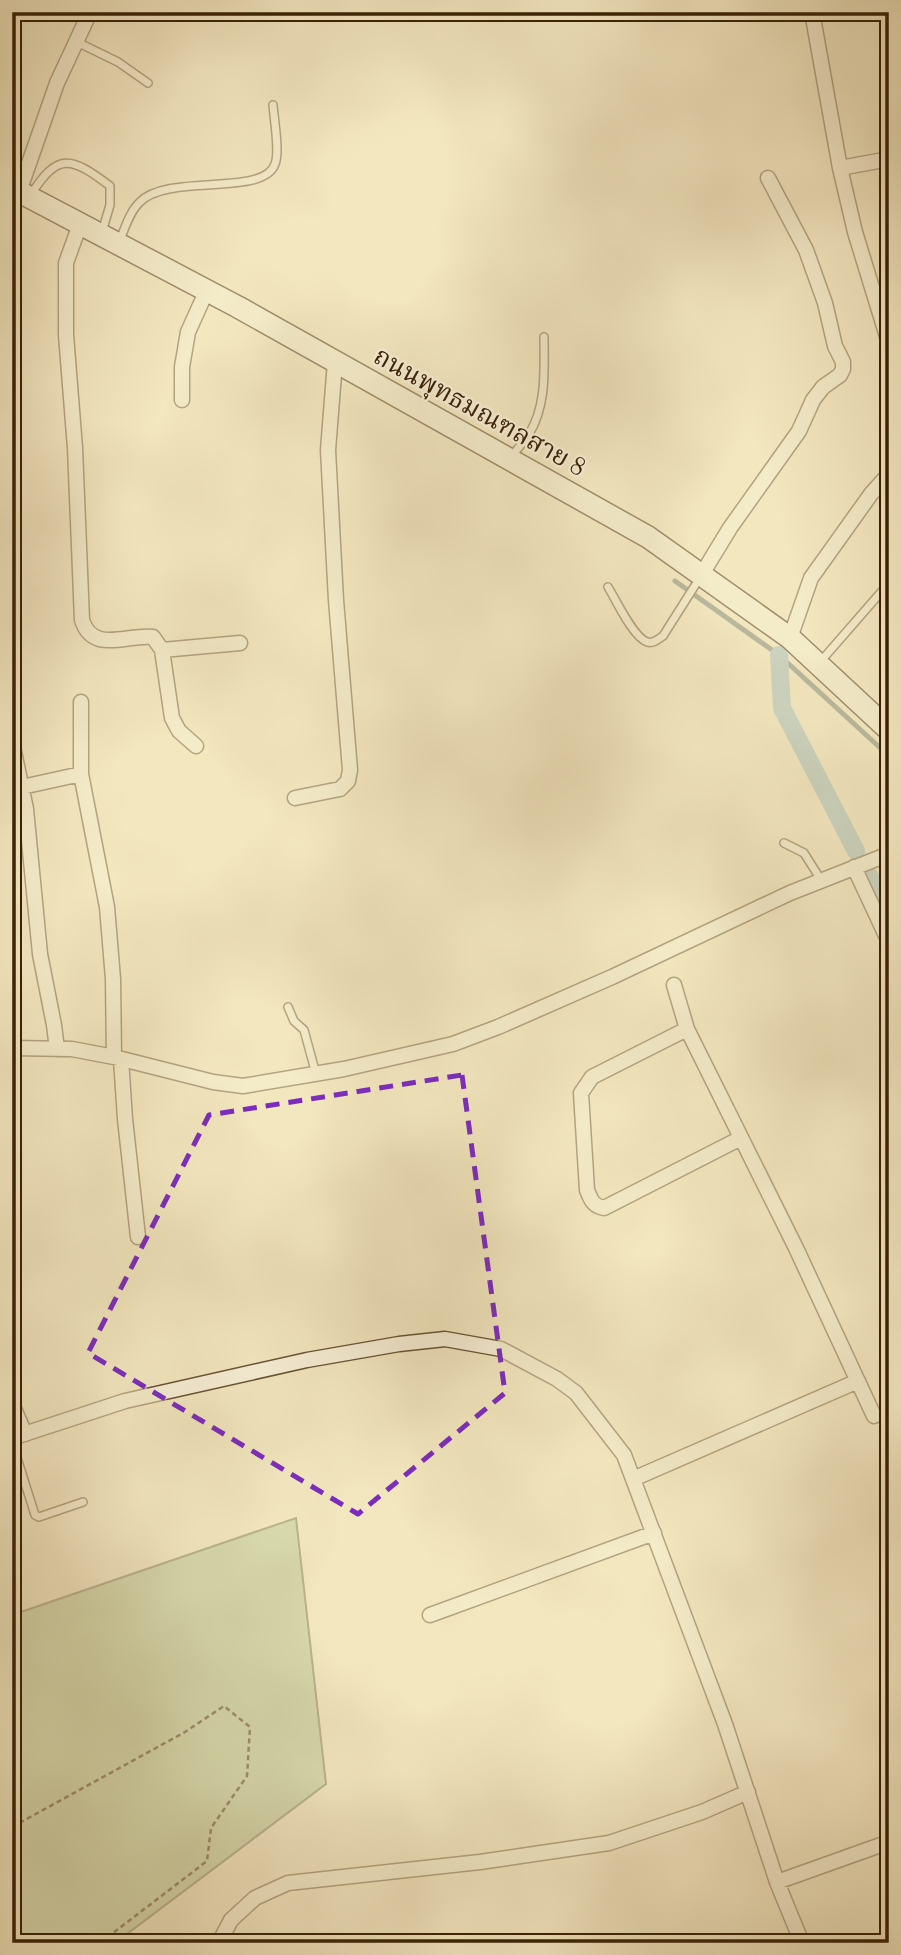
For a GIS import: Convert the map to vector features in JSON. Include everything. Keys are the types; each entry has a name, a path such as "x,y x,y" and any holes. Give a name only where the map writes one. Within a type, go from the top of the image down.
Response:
{"street":[{"path":"20,192 57,83 90,12"},
{"path":"812,12 840,168 855,232 889,343"},
{"path":"840,168 889,159"},
{"path":"702,575 730,528 799,431 813,400 843,369 825,303 806,250 768,178"},
{"name":"ถนนพุทธมณฑลสาย 8","path":"20,192 207,290 649,537 790,638 889,730"},
{"path":"80,224 66,263 66,335 75,448 82,621 85,631 92,639 153,637 162,650 172,718 179,731 196,746"},
{"path":"183,400 182,367 188,332 207,290"},
{"path":"295,798 340,789 348,782 350,770 336,600 328,450 335,362"},
{"path":"790,638 811,578 871,494 889,474"},
{"path":"162,650 240,643"},
{"path":"81,702 81,774 107,906 118,1058 138,1237"},
{"path":"12,742 26,809 40,954 57,1049"},
{"path":"22,788 81,774"},
{"path":"12,1048 57,1049 118,1058 213,1082 243,1086 316,1074 453,1044 889,854"},
{"path":"854,867 889,942"},
{"path":"674,985 687,1029 796,1248 874,1416"},
{"path":"687,1029 592,1077 584,1086 581,1093 587,1190 592,1202 597,1207 604,1208 741,1138"},
{"path":"12,1404 17,1438 125,1401 294,1363 399,1344 445,1339 501,1349 557,1379 576,1393 624,1455 725,1724 777,1882 802,1943"},
{"path":"633,1479 858,1381"},
{"path":"430,1615 653,1533"},
{"path":"219,1943 231,1920 255,1898 288,1884 480,1862 609,1843 689,1817 748,1791"},
{"path":"777,1882 889,1842"}],"lane":[{"path":"77,42 118,62 148,83"},
{"path":"110,239 140,201 160,189 240,184 270,173 276,163 273,105"},
{"path":"20,192 55,166 69,163 90,171 110,186 110,239"},
{"path":"509,459 530,433 538,410 544,387 544,337"},
{"path":"608,587 636,633 648,642 653,642 663,636 702,575"},
{"path":"818,664 889,583"},
{"path":"784,843 804,853 822,881"},
{"path":"288,1007 294,1021 304,1030 316,1074"},
{"path":"17,1438 35,1515 39,1517 83,1502"}],"path":[{"path":"12,1827 185,1732 223,1706 250,1727 247,1776 211,1828 207,1861 100,1943"}],"highlighted area":[{"path":"462,1075 505,1393 358,1514 88,1353 209,1115"}],"green space":[{"path":"296,1518 326,1784 115,1943 12,1943 12,1615"}],"waterway":[{"path":"675,581 779,655 889,756"},
{"path":"779,655 782,708 856,851"},
{"path":"870,877 889,912"}]}
